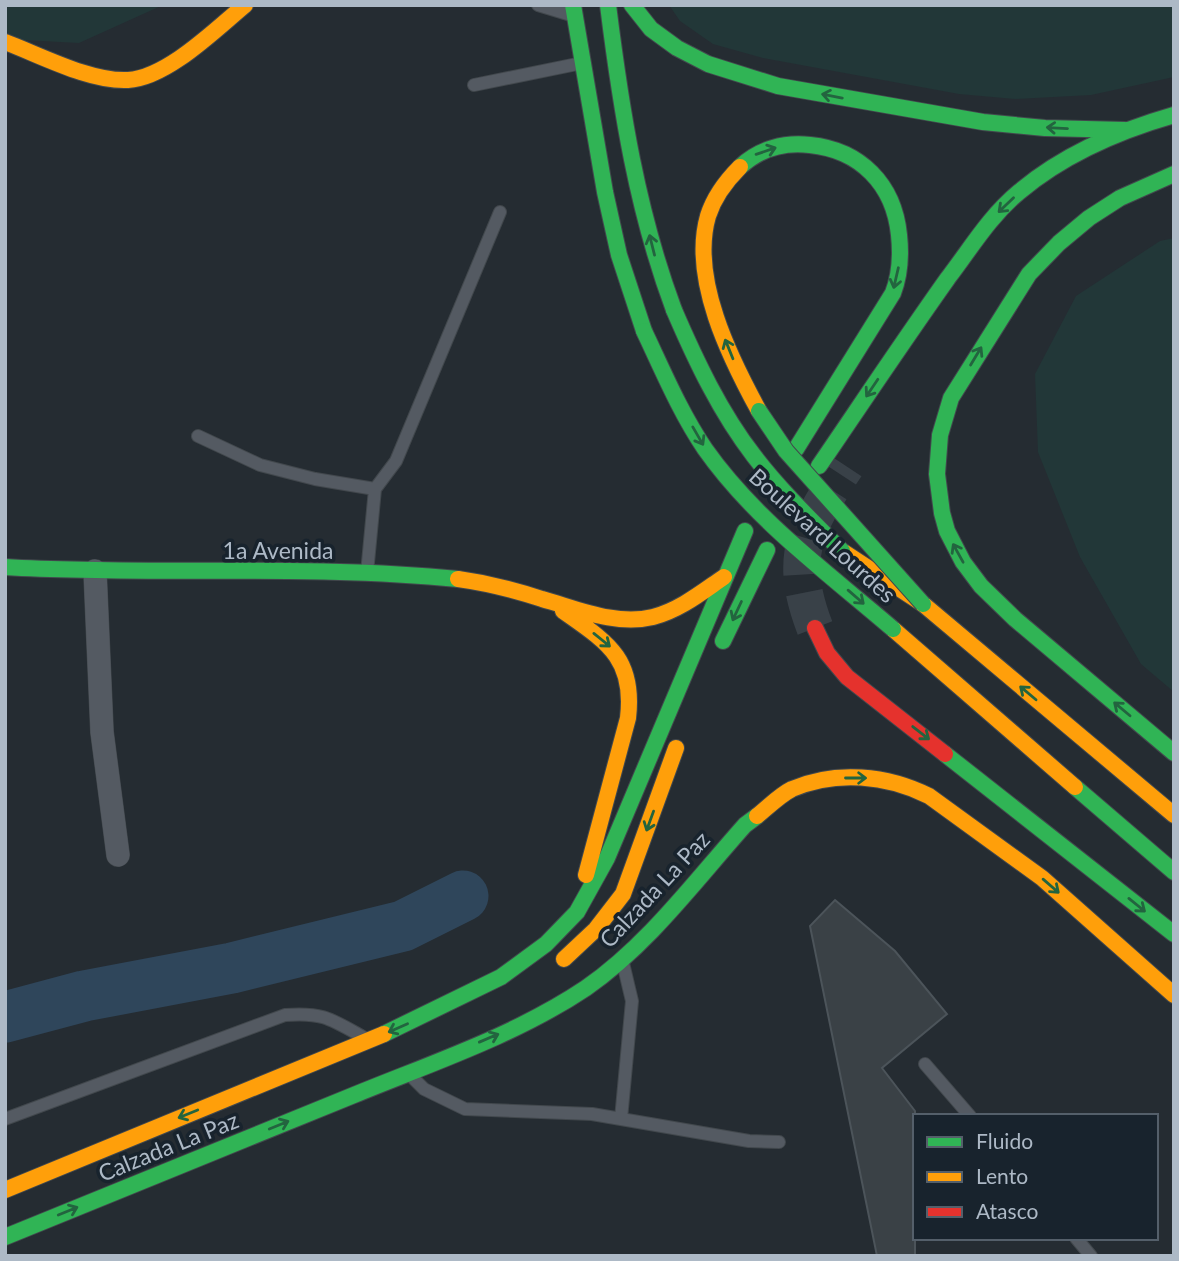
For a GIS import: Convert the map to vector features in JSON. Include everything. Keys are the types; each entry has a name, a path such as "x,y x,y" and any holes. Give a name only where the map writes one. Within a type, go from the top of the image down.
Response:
{"main road":[{"path":"222,24 238,5"},
{"path":"5,42 92,75 128,80 146,76 181,58 245,5"},
{"name":"Boulevard Lourdes","path":"608,5 639,190 654,251 674,310 708,383 754,457 842,551 923,604 1174,815"},
{"path":"632,5 640,19 674,46 732,73 769,84 838,98 1017,126 1125,130"},
{"name":"Boulevard Lourdes","path":"573,11 619,255 644,331 705,448 751,505 1174,872"},
{"path":"818,466 934,297 999,210 1027,185 1072,156 1125,130 1174,115"},
{"path":"1076,173 1125,130"},
{"path":"796,449 885,306 895,288 899,266 900,245 896,216 888,194 878,178 855,159 816,145 784,146 754,155 732,174 713,203 705,237 706,265 716,313 740,374 759,411 786,451 923,604"},
{"path":"1174,174 1120,198 1089,218 1029,274 951,398 940,434 937,478 945,525 954,548 979,583 1011,615 1174,753"},
{"name":"Calzada La Paz","path":"5,1190 370,1041 501,977 546,944 577,912 607,858 745,531"},
{"path":"715,659 767,550"},
{"name":"1a Avenida","path":"5,566 95,571 367,574 477,581 580,611 640,619 671,611 724,578"},
{"name":"1a Avenida","path":"547,600 609,645 623,663 631,682 632,699 628,718 577,912"},
{"path":"815,628 827,653 847,677 1174,933"},
{"path":"501,977 560,964 596,929 623,894 681,734"},
{"name":"Calzada La Paz","path":"5,1237 408,1073 553,1008 586,987 646,937 745,825 790,790 830,778 887,780 909,786 929,796 1042,878 1174,995"}],"street":[{"path":"95,571 102,732 118,855"}],"lane":[{"path":"538,5 573,11"},
{"path":"474,85 582,63"},
{"path":"367,574 375,489 396,461 500,212"},
{"path":"198,436 260,465 314,480 375,489"},
{"path":"621,1119 632,1001 622,959"},
{"path":"5,1119 285,1015 307,1013 326,1016 370,1041"},
{"path":"925,1064 968,1114"},
{"path":"408,1073 425,1089 465,1110 592,1114 749,1141 779,1142"},
{"path":"1078,1240 1091,1256"}],"green space":[{"path":"5,5 163,5 79,43 5,39"},
{"path":"669,5 1174,5 1174,77 1091,95 1015,99 959,94 763,58 713,44 680,21"},
{"path":"1174,238 1174,692 1141,664 1080,557 1038,452 1035,374 1076,296 1160,241"}],"building":[{"path":"835,900 895,951 947,1014 882,1068 915,1111 915,1256 877,1256 810,926"}],"waterway":[{"path":"5,1017 84,996 232,968 403,926 463,896"}],"tunnel":[{"path":"815,628 802,580 805,543 820,507 846,466"}],"traffic: fast":[{"path":"573,5 605,192 619,255 644,331"},
{"path":"608,5 640,197 674,310"},
{"path":"632,5 651,29 677,48 708,64 778,86 983,122 1045,128 1125,130"},
{"path":"819,466 948,278 989,222 1008,202 1036,178 1092,145 1132,128 1174,115"},
{"path":"740,167 764,151 781,146 800,144 828,148 859,162 871,173 882,185 896,217 900,257 893,293 796,449"},
{"path":"1174,174 1120,198 1089,218 1059,243 1029,274 951,398 940,435 937,474 947,531 963,562 981,586 1015,619 1174,753"},
{"path":"674,310 709,386 730,422 764,469 842,551"},
{"path":"644,331 688,421 725,475 793,545 893,629"},
{"path":"759,411 786,451 923,604"},
{"path":"384,1034 501,977 546,944 577,912 607,858 745,531"},
{"path":"723,641 767,550"},
{"path":"5,567 118,571 345,572 458,579"},
{"path":"945,754 1174,934"},
{"path":"1075,787 1174,872"},
{"path":"5,1237 473,1047 559,1005 609,971 630,952 670,911 745,825 757,816"}],"traffic: slow":[{"path":"5,42 98,77 128,80 159,71 175,62 245,5"},
{"path":"740,167 721,190 708,216 704,265 716,317 725,342 759,411"},
{"path":"842,551 923,604 1174,815"},
{"path":"458,579 511,590 597,615 639,619 672,610 724,577"},
{"path":"563,611 593,632 615,654 627,680 629,697 628,718 586,875"},
{"path":"893,629 1075,787"},
{"path":"564,959 596,929 623,894 676,748"},
{"path":"757,816 792,789 826,779 844,777 879,780 913,789 929,796 1042,878 1174,995"},
{"path":"5,1190 384,1034"}],"traffic: jam":[{"path":"815,628 827,653 847,677 945,754"}]}
